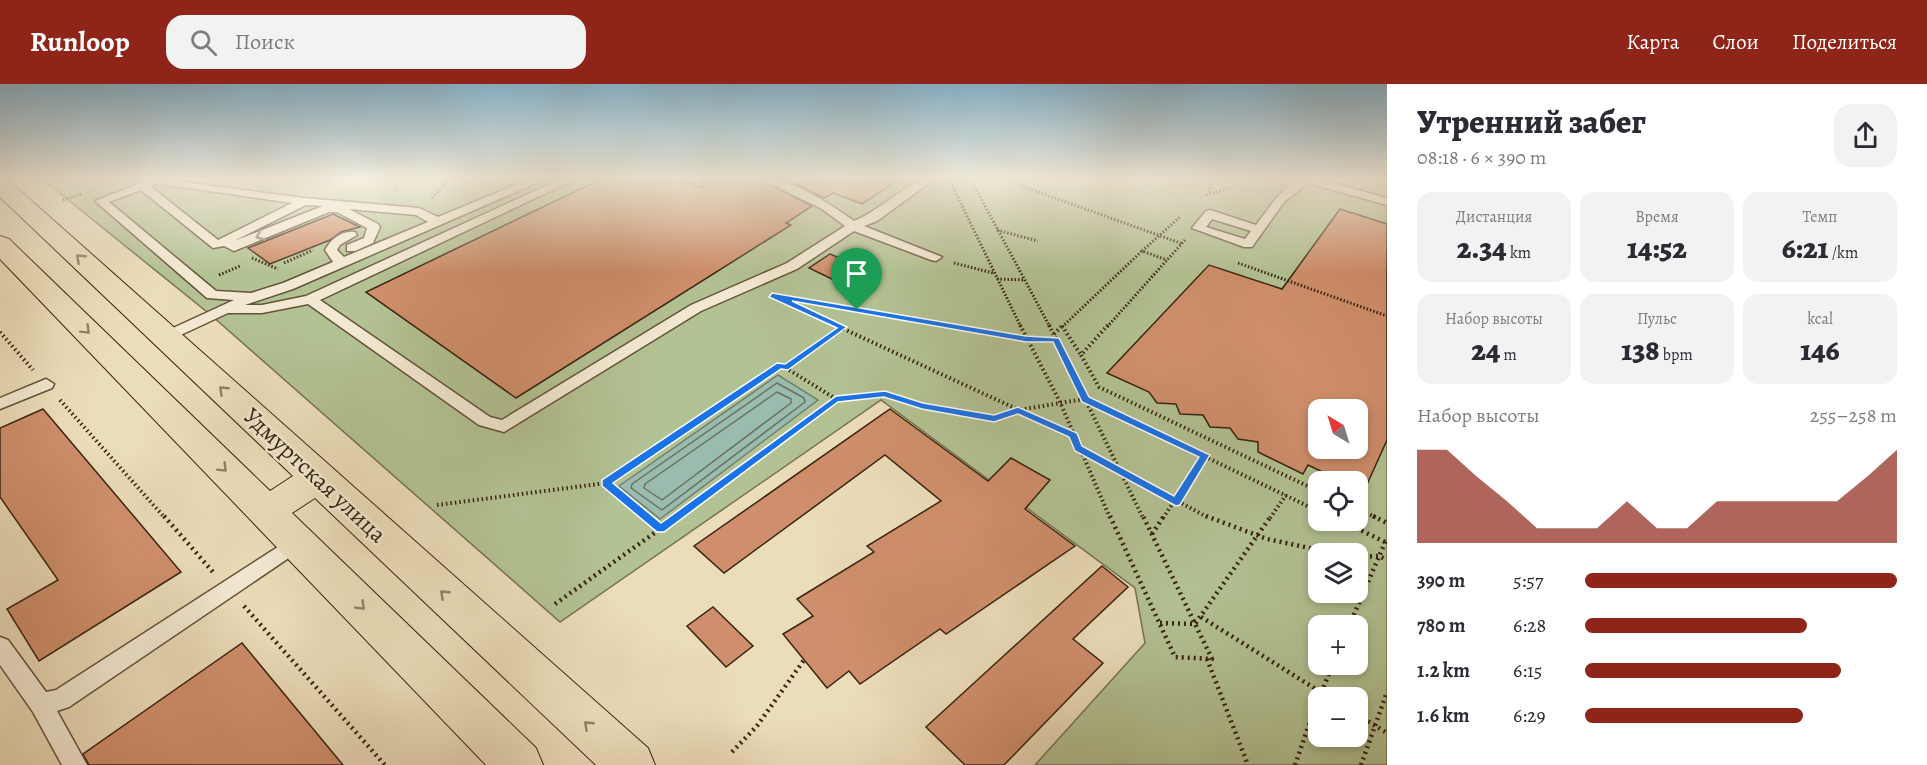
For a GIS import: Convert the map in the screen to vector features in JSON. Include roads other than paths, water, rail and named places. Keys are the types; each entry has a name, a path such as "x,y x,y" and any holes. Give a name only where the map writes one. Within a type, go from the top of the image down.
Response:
{"main road":[{"name":"Удмуртская улица","path":"28,210 631,765"},
{"path":"0,244 519,765"},
{"path":"267,511 318,478"}],"lane":[{"path":"111,210 212,295 252,297 280,272 338,259 466,210"},
{"path":"172,210 217,245 230,244 325,210"},
{"path":"230,244 289,210"},
{"path":"165,337 252,297 288,286 369,240 374,227 342,210"},
{"path":"396,210 419,212 437,222"},
{"path":"224,310 262,309 310,299 503,210"},
{"path":"830,210 853,226 936,257"},
{"path":"310,299 485,420 504,426 696,308 792,266 853,226 873,218 885,210"},
{"path":"1257,229 1272,210"},
{"path":"338,259 331,250 335,243 351,235"},
{"path":"0,404 46,384"},
{"path":"41,704 60,699 298,542"},
{"path":"0,647 41,704 75,765"}],"water":[{"path":"778,375 818,400 660,519 619,486"}]}
